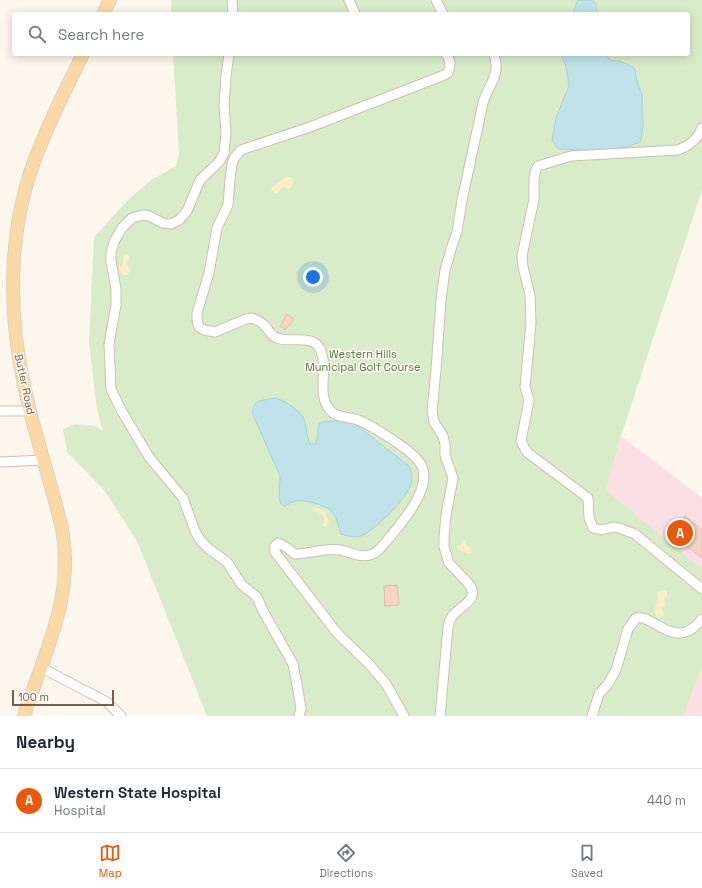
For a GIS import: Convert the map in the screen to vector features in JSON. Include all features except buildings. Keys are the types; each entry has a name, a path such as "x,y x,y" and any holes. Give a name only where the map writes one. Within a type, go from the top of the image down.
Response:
{"main road":[{"path":"104,12 110,0"},
{"name":"Butler Road","path":"24,716 53,636 60,607 66,560 62,529 30,411 18,353 14,318 14,264 18,227 25,192 36,156 82,56"}],"street":[{"path":"232,0 233,12"},
{"path":"349,0 354,12"},
{"path":"436,0 442,12"},
{"path":"229,56 224,105 226,133 224,153 200,180 187,211 179,220 171,224 163,224 149,216 143,215 132,218 122,228 115,240 110,261 116,289 116,305 109,344 111,389 149,457 173,488 183,498 195,531 200,540 209,549 227,562 242,585 257,597 263,611 293,664 299,696 299,716"},
{"path":"404,716 386,684 369,664 337,633 274,552 275,546 278,544 286,547 295,554 333,549 341,550 357,556 373,554 381,547 414,507 423,479 423,470 420,462 403,447 377,430 358,420 334,414 328,408 324,398 323,388 323,356 318,345 311,341 278,338 271,335 264,325 252,318 215,332 210,332 199,327 197,313 209,273 217,228 228,205 232,164 235,157 241,150 310,127 442,76 448,73 450,67 447,56"},
{"path":"440,716 448,627 453,616 469,602 472,597 472,591 468,582 449,563 444,547 446,515 453,478 446,454 443,436 434,422 432,411 441,300 445,270 457,232 462,200 483,103 486,93 497,71 494,56"},
{"path":"702,128 698,137 678,150 571,156 538,166 535,172 534,199 522,256 530,295 531,324 525,387 529,400 521,441 528,453 588,498 589,518 593,528 601,530 613,527 635,534 702,589"},
{"path":"0,411 30,411"},
{"path":"0,462 44,460"},
{"path":"592,716 599,694 608,684 616,670 628,630 636,618 643,618 665,630 676,633 691,629 696,626 702,618"},
{"path":"42,668 107,702 121,716"}],"shaded area":[{"path":"621,436 702,498 702,569 606,490"},
{"path":"702,666 702,716 684,716"}],"green space":[{"name":"Western Hills Municipal Golf Course","path":"171,0 702,0 702,190 621,436 606,490 702,569 702,666 684,716 207,716 137,541 104,490 67,452 63,429 75,424 96,426 103,431 97,410 89,342 94,237 130,198 151,180 176,166 179,153 173,56 690,56 690,12 171,12"}],"sand":[{"path":"286,177 291,177 293,180 291,188 287,189 283,186 278,193 271,190 272,187"},
{"path":"128,254 129,257 127,264 130,271 127,275 123,275 119,269 123,263 123,256"},
{"path":"315,507 325,511 329,523 326,526 323,526 324,518 322,514 313,510"},
{"path":"463,539 466,541 466,546 472,551 470,554 457,549 457,546 461,545"},
{"path":"665,590 667,592 667,596 664,599 665,605 661,608 664,614 663,616 658,617 655,614 654,609 659,602 657,594 658,592"}],"water":[{"path":"578,0 591,0 596,4 597,12 573,12"},
{"path":"562,56 606,56 612,61 620,61 633,67 642,95 643,124 641,141 633,145 613,149 559,149 552,141 557,115 569,86 566,66"},
{"path":"276,398 284,401 300,413 305,422 310,444 315,444 317,440 319,424 333,421 351,421 409,466 412,477 409,490 391,512 369,532 358,537 341,534 334,514 327,508 312,502 294,502 285,506 281,504 279,498 280,476 253,415 254,406 256,403 263,400"}],"place":[{"name":"Western State Hospital","path":"680,533"}]}
